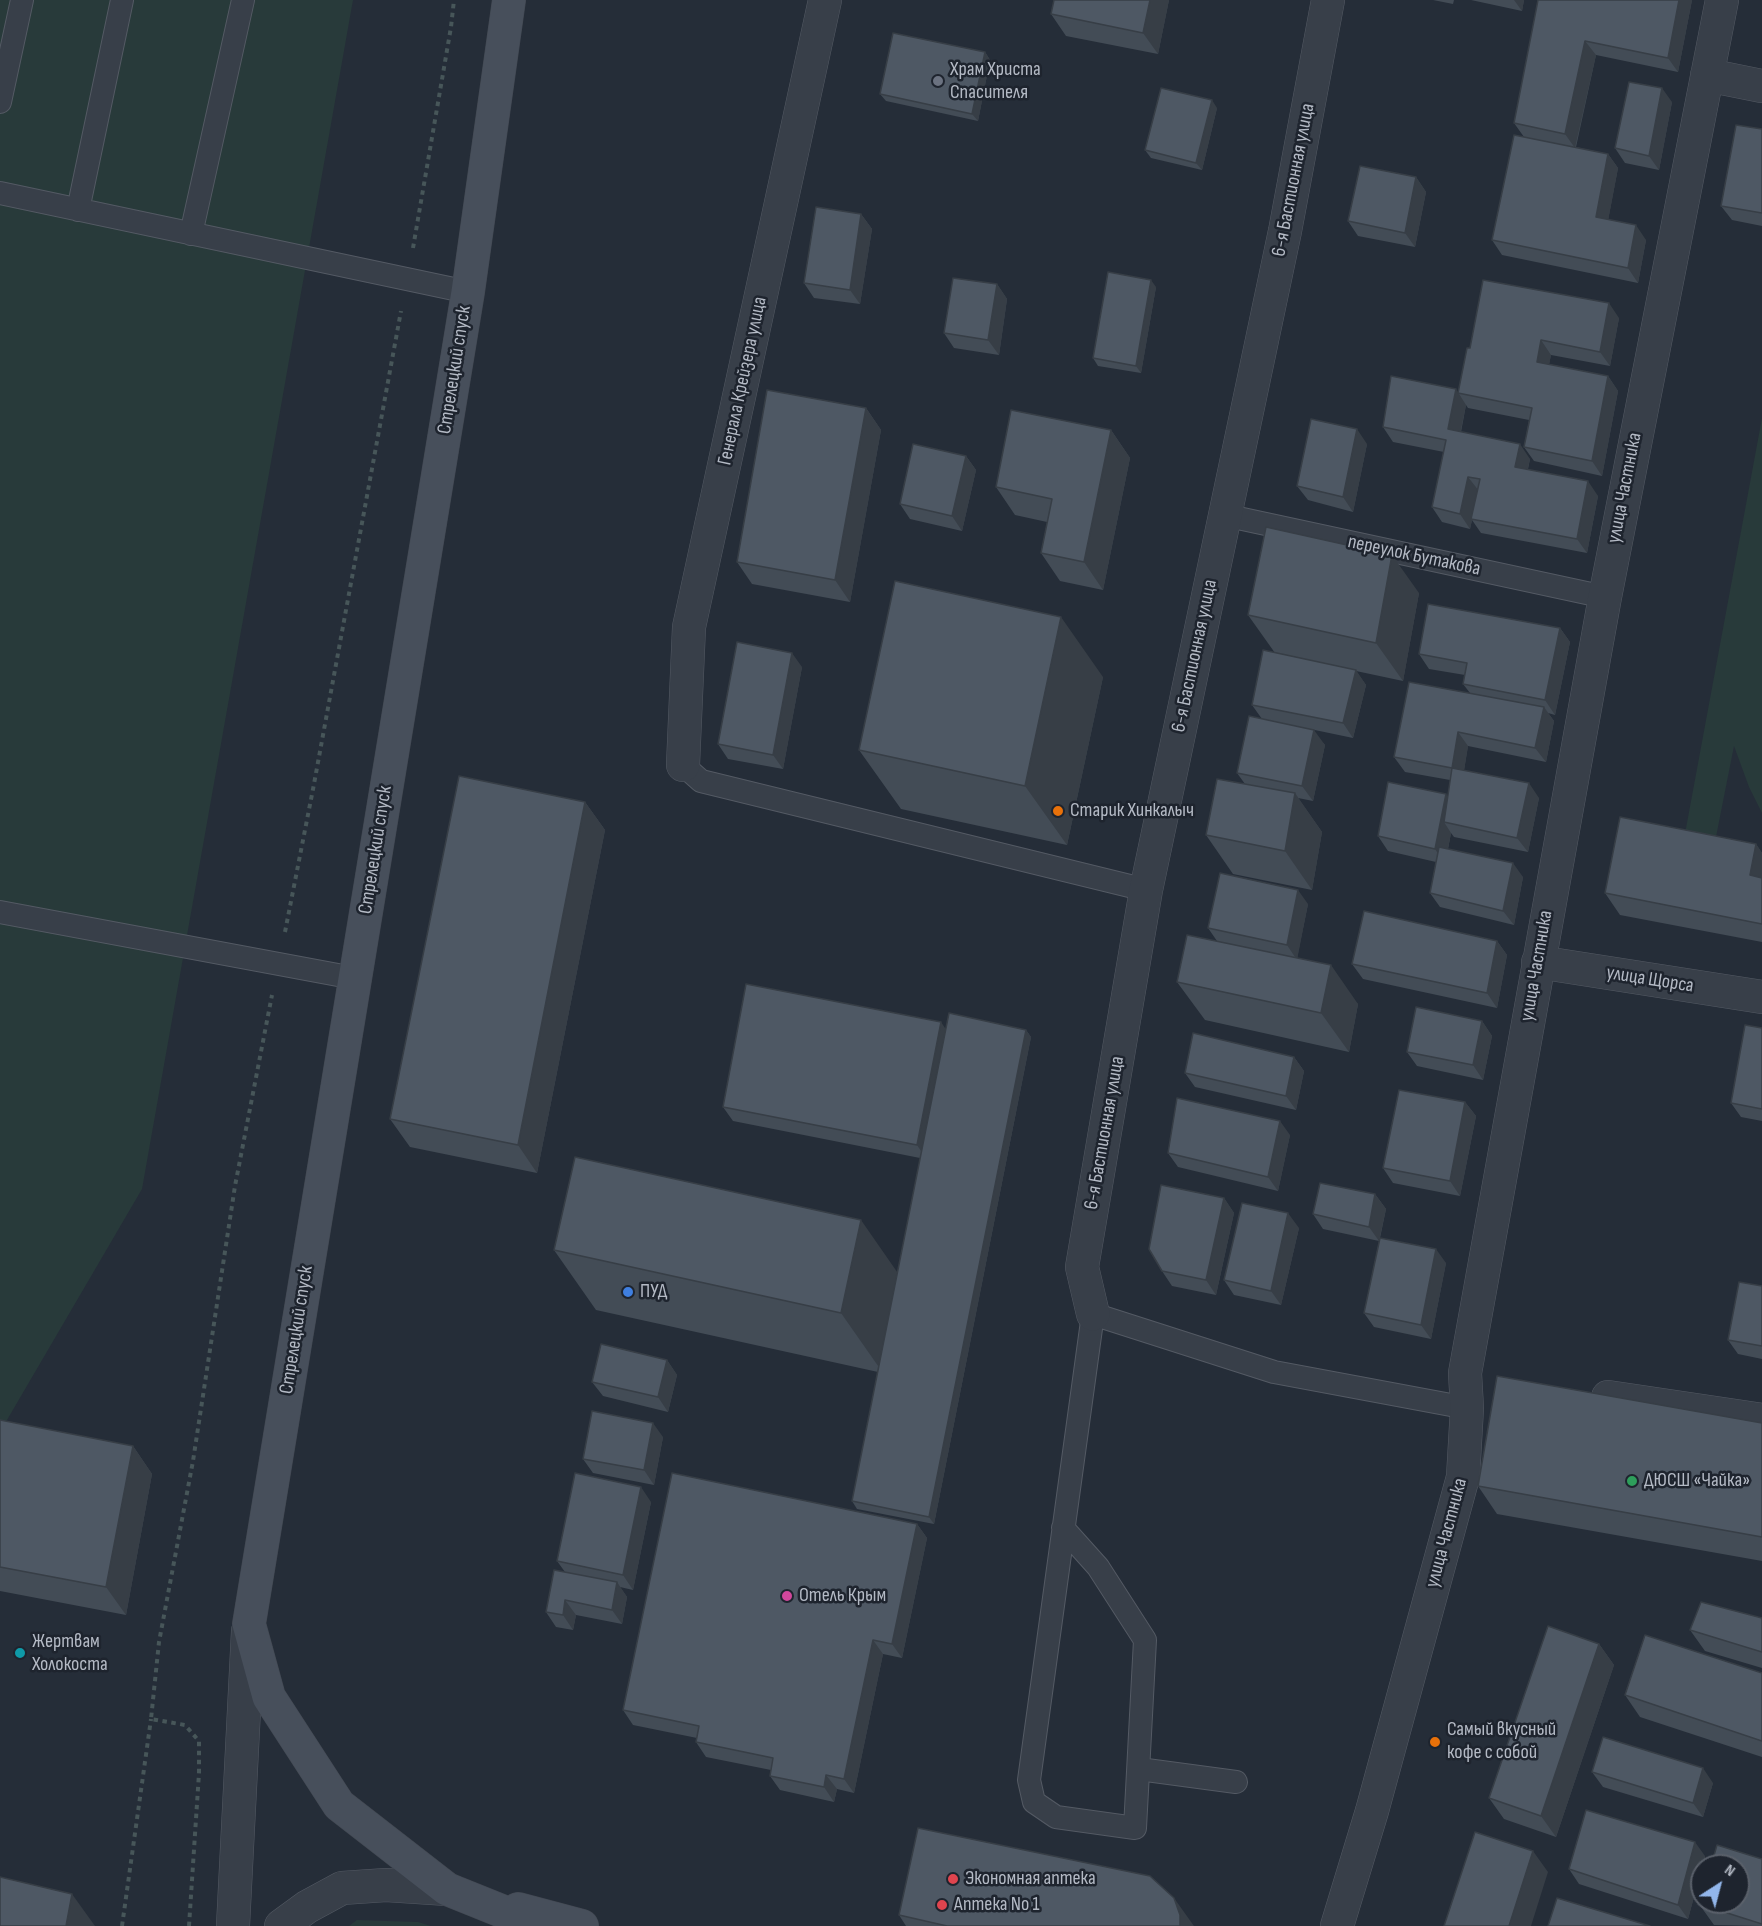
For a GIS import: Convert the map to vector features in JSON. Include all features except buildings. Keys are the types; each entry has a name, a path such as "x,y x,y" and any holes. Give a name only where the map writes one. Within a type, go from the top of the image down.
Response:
{"main road":[{"name":"Стрелецкий спуск","path":"447,1889 339,1805 269,1697 249,1624 468,292 509,0"},
{"path":"447,1889 539,1926"},
{"path":"447,1889 582,1926"}],"street":[{"name":"Генерала Крейзера улица","path":"683,765 689,627 825,0"},
{"name":"6-я Бастионная улица","path":"1093,1314 1082,1267 1146,890 1285,231 1328,0"},
{"name":"улица Частника","path":"1337,1926 1372,1811 1463,1477 1467,1408 1479,1377 1538,962 1605,597 1722,0"},
{"path":"1707,75 1762,86"},
{"name":"улица Щорса","path":"1538,962 1762,997"},
{"path":"1576,1392 1762,1420"},
{"path":"233,1926 249,1624"},
{"path":"281,1926 308,1906 342,1888 386,1885 447,1889"}],"lane":[{"path":"0,102 21,0"},
{"path":"78,210 122,0"},
{"path":"191,234 243,0"},
{"path":"0,194 468,292"},
{"name":"переулок Бутакова","path":"1224,515 1605,597"},
{"path":"683,765 701,781 1146,890"},
{"path":"0,912 354,978"},
{"path":"183,946 354,978"},
{"path":"1064,1528 1098,1567 1145,1640 1135,1828 1056,1817 1034,1802 1029,1780 1093,1314 1275,1372 1467,1408"},
{"path":"1139,1769 1236,1782"}],"path":[{"path":"122,1926 151,1719"}],"shaded area":[{"path":"0,0 353,0 142,1189 0,1432"},
{"path":"1762,418 1762,813 1749,787 1734,746 1714,847 1684,839"},
{"path":"357,1920 418,1922 431,1926 349,1926"}],"place":[{"name":"Храм Христа Спасителя","path":"938,81"},
{"name":"Старик Хинкалыч","path":"1058,811"},
{"name":"ПУД","path":"628,1292"},
{"name":"ДЮСШ «Чайка»","path":"1632,1481"},
{"name":"Отель Крым","path":"787,1596"},
{"name":"Жертвам Холокоста","path":"20,1653"},
{"name":"Самый вкусный кофе с собой","path":"1435,1742"},
{"name":"Экономная аптека","path":"953,1879"},
{"name":"Аптека No 1","path":"942,1905"}]}
